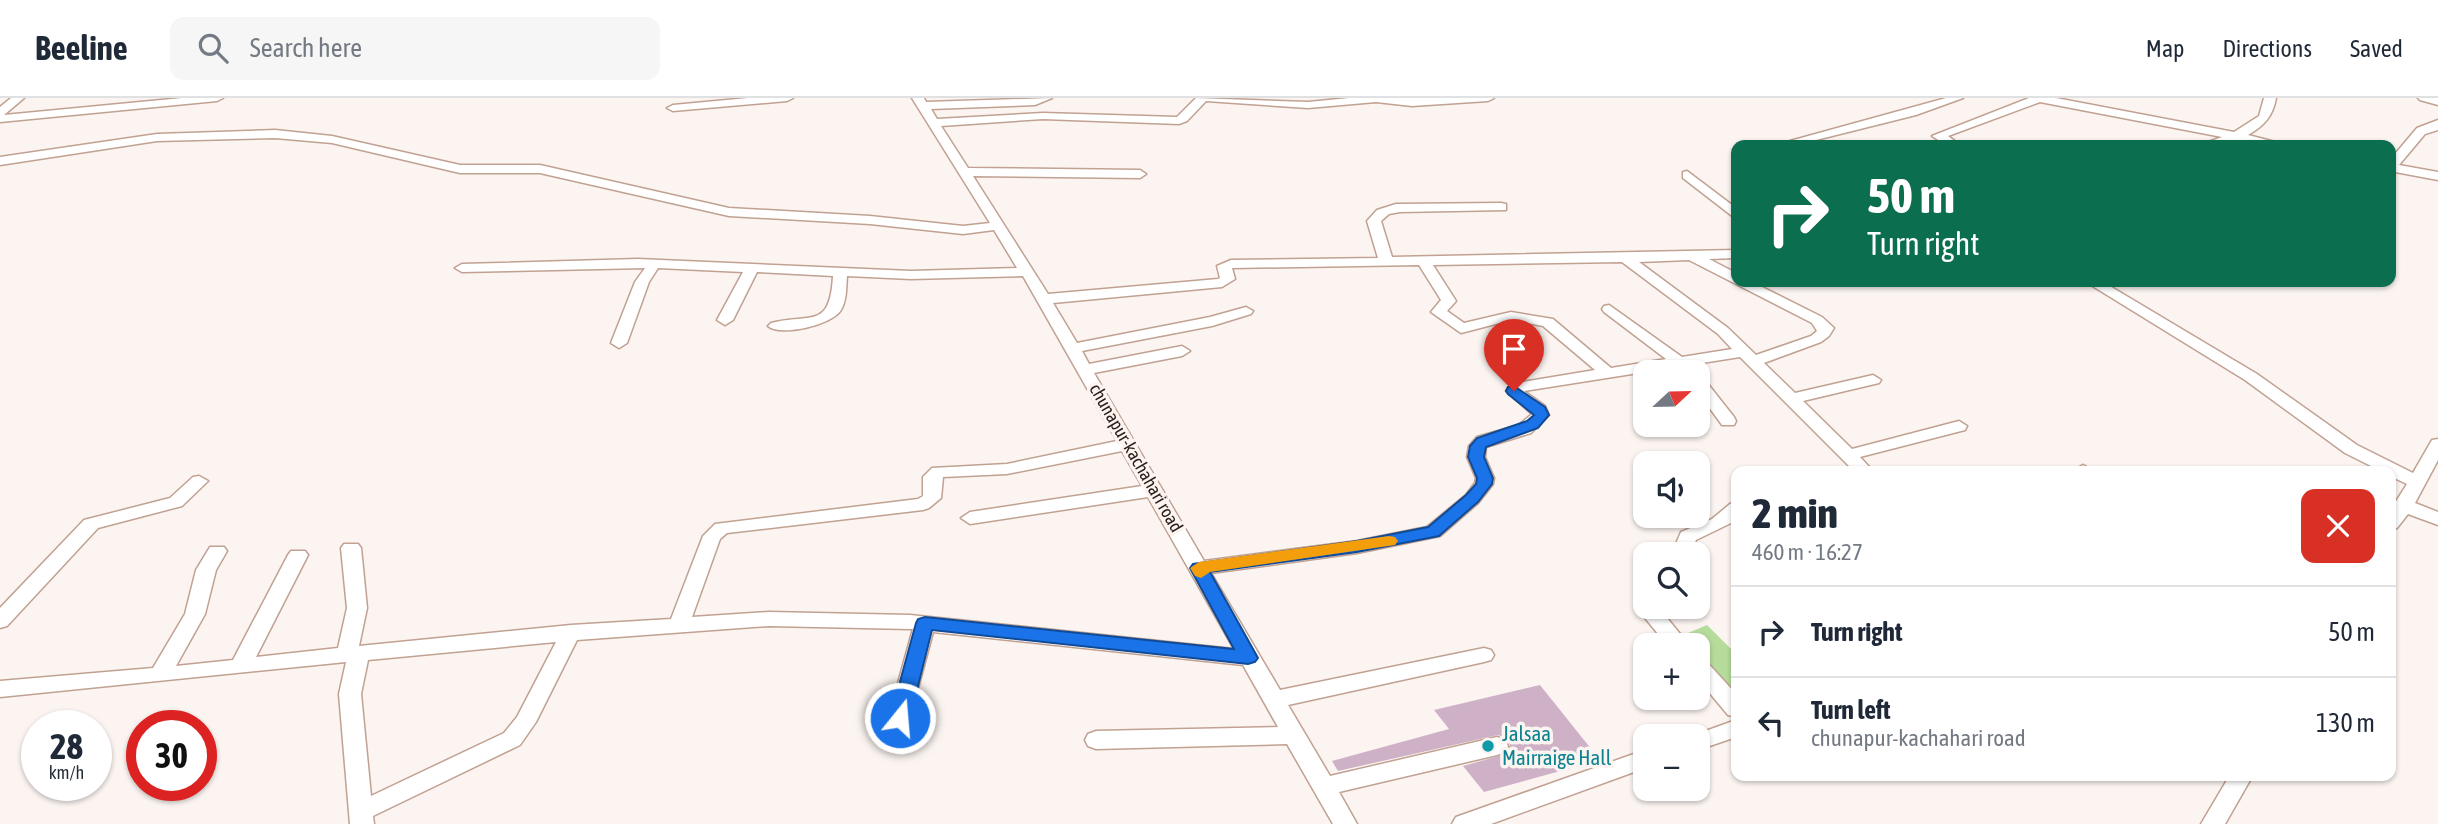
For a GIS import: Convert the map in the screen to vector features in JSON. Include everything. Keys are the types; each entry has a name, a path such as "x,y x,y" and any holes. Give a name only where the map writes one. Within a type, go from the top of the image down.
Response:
{"street":[{"path":"0,113 18,98"},
{"path":"0,118 217,98"},
{"path":"673,108 787,98"},
{"path":"921,102 1035,102 1046,98"},
{"path":"933,123 1052,116 1179,121 1186,118 1198,100 1205,98 1308,105 1378,99 1412,103 1488,98"},
{"path":"1800,140 1912,113 1957,98"},
{"path":"1945,140 1938,136 2039,98 2255,140"},
{"path":"2222,140 2235,136 2263,119 2270,106 2270,98"},
{"path":"2424,98 2438,102"},
{"name":"chunapur-kachahari road","path":"921,102 1073,348 1345,824"},
{"path":"2396,161 2421,131 2433,128 2438,123"},
{"path":"0,161 96,146 180,137 293,135 334,140 457,169 518,167 540,170 729,212 870,220 963,230 998,226"},
{"path":"2396,168 2438,176"},
{"path":"965,172 1140,174"},
{"path":"1687,175 1731,211"},
{"path":"1386,261 1374,221 1376,216 1385,211 1400,208 1501,206"},
{"path":"1044,299 1222,283 1228,279 1224,266 1231,264 1731,254"},
{"path":"1692,256 1731,276"},
{"path":"1625,258 1716,326 1859,466"},
{"path":"1423,260 1449,301 1438,312 1454,325 1466,328 1511,316 1548,322 1606,372"},
{"path":"462,268 654,264 929,275 1027,272"},
{"path":"620,343 642,282 654,264"},
{"path":"725,320 753,267"},
{"path":"776,326 814,320 831,313 835,309 841,272"},
{"path":"1710,362 1747,357 1816,339 1824,333 1826,328 1817,320 1751,287"},
{"path":"2100,287 2252,377 2351,449 2385,466"},
{"path":"1609,309 1676,360"},
{"path":"1073,348 1212,321 1246,311"},
{"path":"1085,370 1182,351"},
{"path":"1199,568 1357,547 1433,532 1472,499 1484,484 1485,478 1476,457 1478,446 1483,441 1533,425 1541,415 1516,393 1514,388 1633,370"},
{"path":"1791,399 1873,380"},
{"path":"1710,398 1728,421"},
{"path":"1849,455 1959,426"},
{"path":"679,625 712,536 722,528 923,504 932,498 932,477 938,472 1007,469 1077,457 1129,444"},
{"path":"2396,516 2438,444"},
{"path":"2396,472 2417,482"},
{"path":"0,621 91,524 176,502 199,481"},
{"path":"970,518 1156,490"},
{"path":"2404,506 2438,519"},
{"path":"1685,542 1688,536 1716,526 1731,512"},
{"path":"351,548 358,608 350,694 362,818 512,739 525,722 570,632"},
{"path":"160,675 195,614 206,570 218,551"},
{"path":"241,665 298,555"},
{"path":"0,689 570,632 769,619 925,623 1248,658"},
{"path":"1656,619 1669,633"},
{"path":"894,737 925,623"},
{"path":"1272,700 1484,655"},
{"path":"1710,680 1731,703"},
{"path":"1710,737 1731,730"},
{"path":"1096,740 1293,735"},
{"path":"1323,787 1497,746"},
{"path":"1464,824 1633,763"},
{"path":"2213,824 2238,781"}],"green space":[{"path":"1707,625 1731,649 1731,695 1710,670 1710,633 1688,633"}],"building":[{"name":"Jalsaa Mairraige Hall","path":"1540,685 1600,760 1484,792 1463,766 1506,754 1510,745 1506,738 1498,735 1338,771 1332,761 1449,729 1434,710"}],"slow traffic":[{"path":"1201,572 1199,568 1389,541"}],"place":[{"name":"Jalsaa Mairraige Hall","path":"1488,746"}],"route":[{"path":"900,718 925,623 1248,658 1199,568 1357,547 1433,532 1472,499 1484,484 1485,478 1475,451 1478,446 1483,441 1533,425 1541,415 1514,391"}]}
